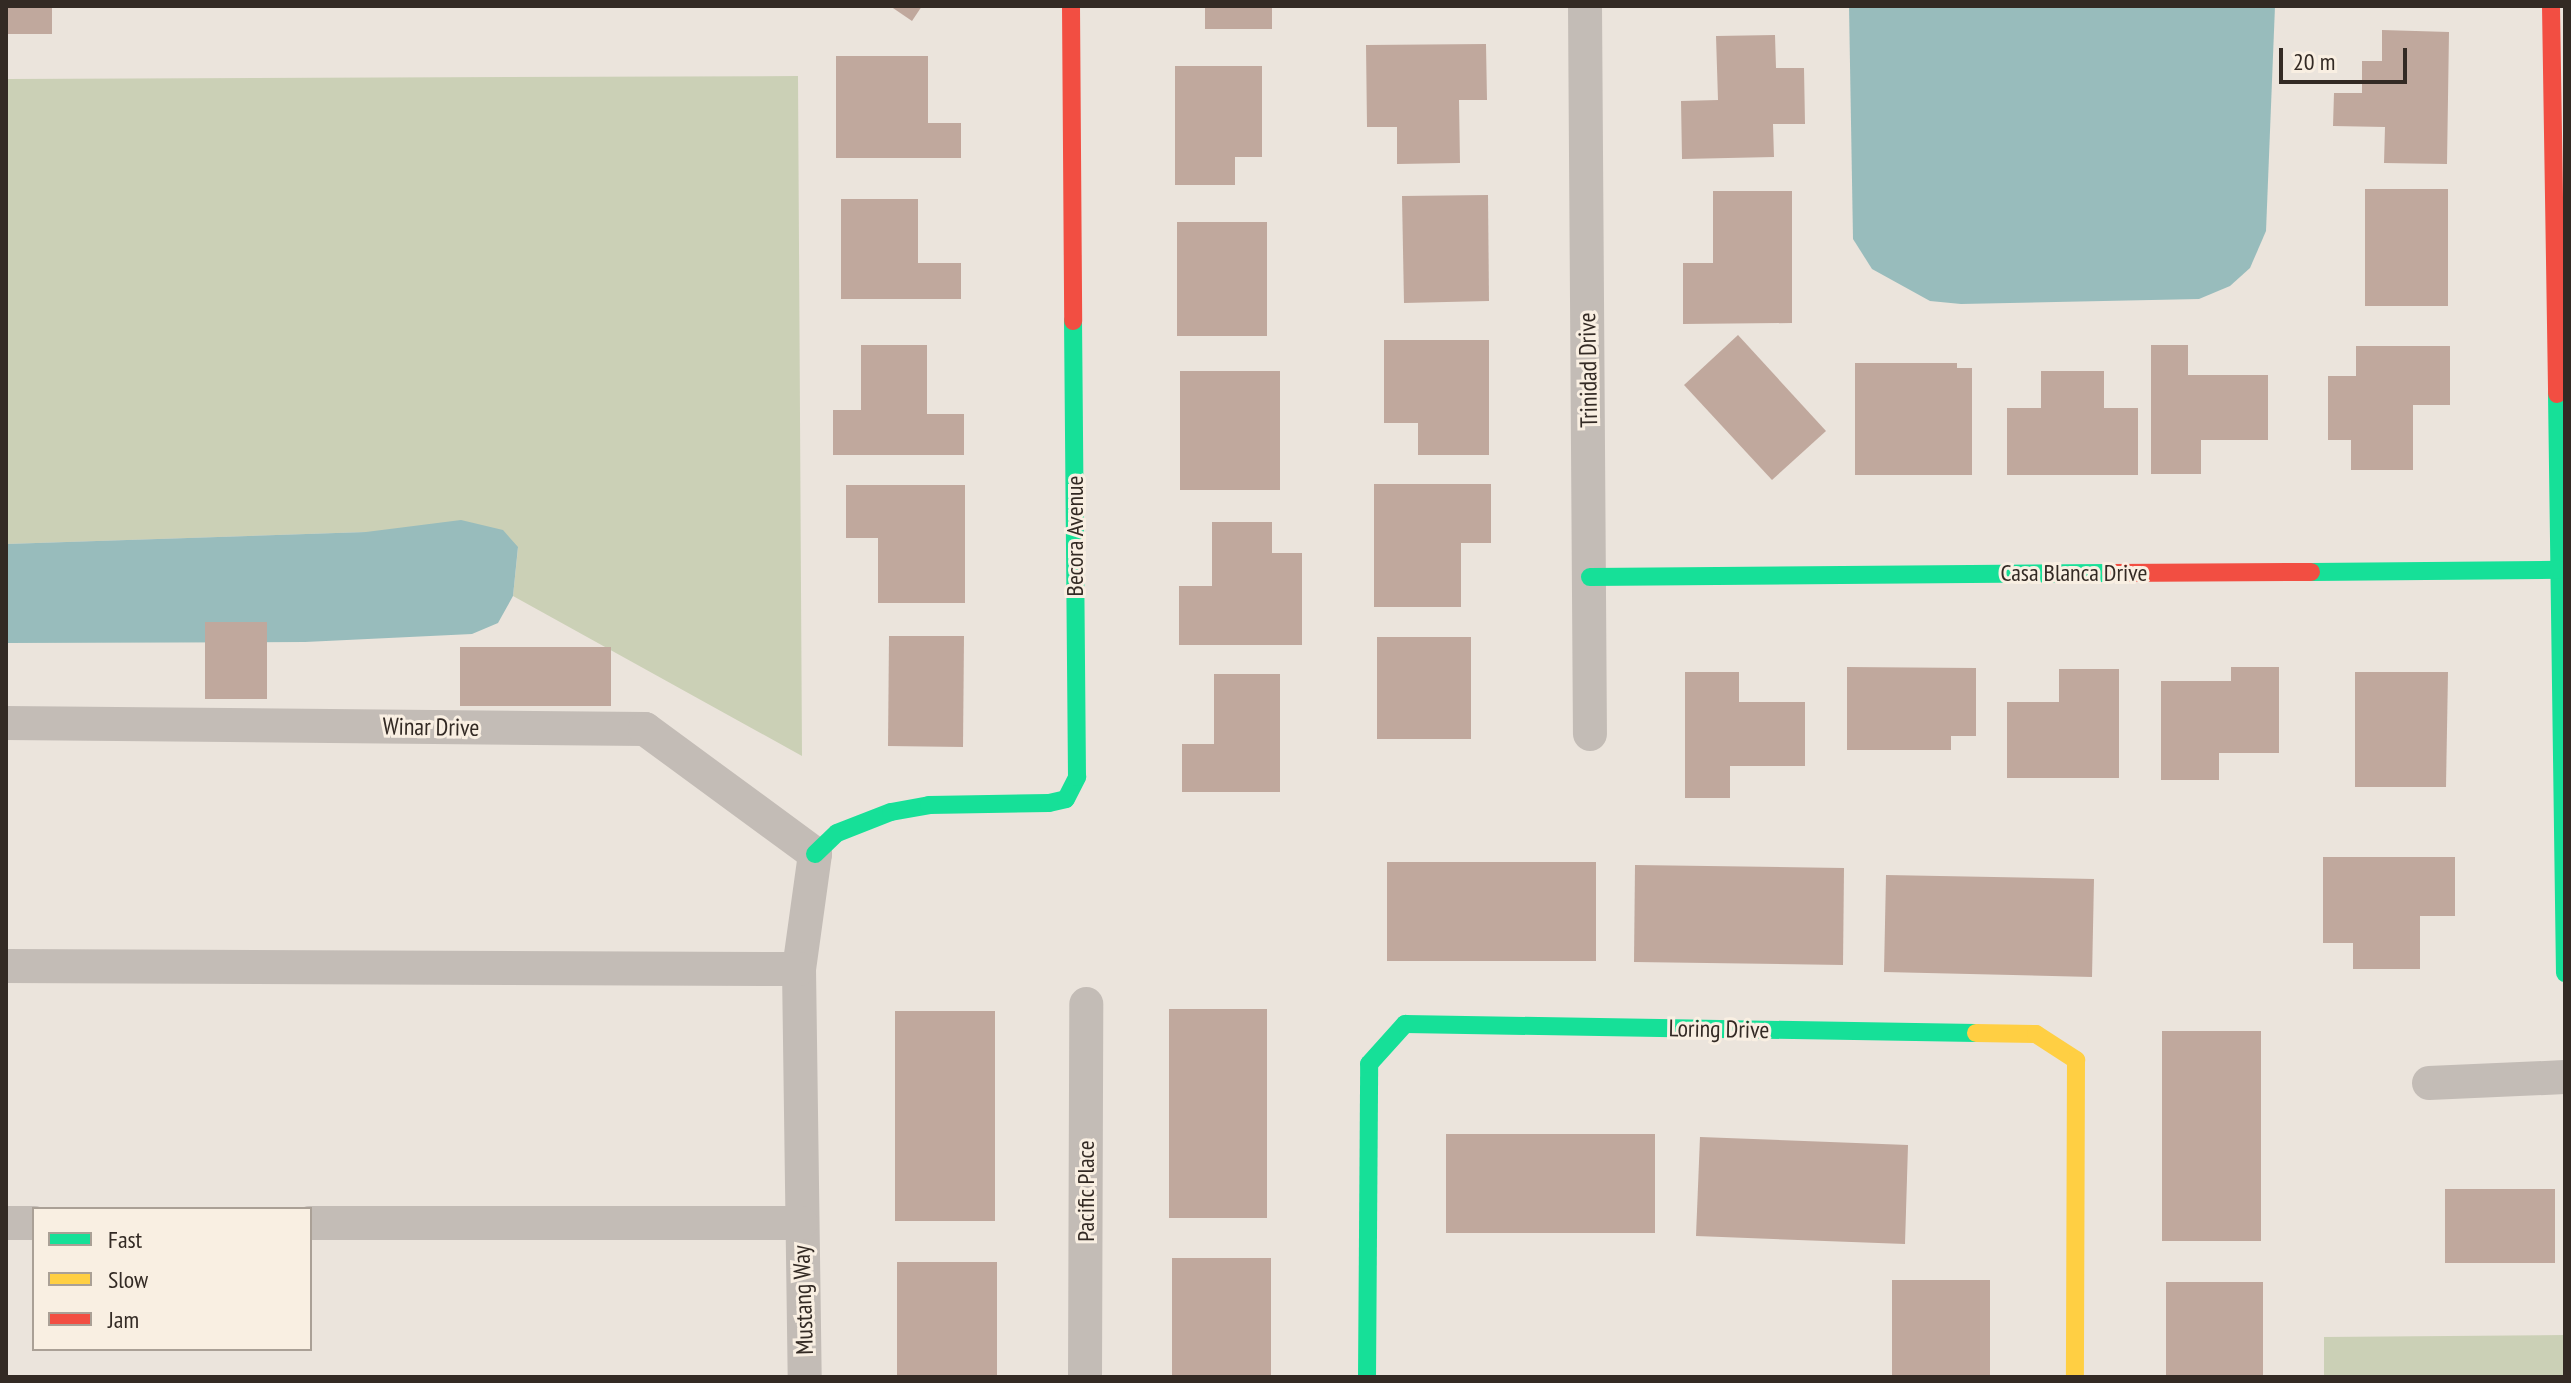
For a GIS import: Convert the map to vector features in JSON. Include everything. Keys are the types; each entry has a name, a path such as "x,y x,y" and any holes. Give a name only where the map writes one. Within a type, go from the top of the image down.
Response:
{"street":[{"name":"Becora Avenue","path":"815,854 837,833 891,812 929,805 1049,803 1066,799 1077,777 1071,6"},
{"name":"Trinidad Drive","path":"1585,6 1590,734"},
{"path":"2551,6 2565,973"},
{"name":"Casa Blanca Drive","path":"1590,577 2559,570"},
{"name":"Winar Drive","path":"6,723 645,729 815,854"},
{"name":"Mustang Way","path":"805,1377 799,969 815,854"},
{"path":"6,966 799,969"},
{"name":"Pacific Place","path":"1085,1377 1086,1004"},
{"name":"Loring Drive","path":"1367,1377 1369,1064 1405,1024 2036,1034 2076,1060 2075,1377"},
{"path":"2429,1083 2565,1077"},
{"path":"6,1223 32,1223"},
{"path":"312,1223 801,1223"}],"green space":[{"path":"798,76 802,756 513,596 518,548 366,532 6,544 6,79"},
{"path":"2565,1335 2565,1377 2324,1377 2324,1337"}],"water":[{"path":"1849,6 2275,6 2266,231 2250,268 2230,286 2199,299 1961,304 1930,301 1872,269 1853,239"},
{"path":"461,520 503,530 518,547 513,596 498,623 472,634 305,642 6,643 6,544 366,532"}],"building":[{"path":"6,6 52,6 52,34 6,34"},
{"path":"890,6 922,6 912,21"},
{"path":"1205,6 1272,6 1272,29 1205,29"},
{"path":"2382,30 2449,32 2447,164 2384,163 2385,127 2333,126 2334,93 2362,93 2362,61 2382,61"},
{"path":"1775,35 1776,68 1804,68 1805,124 1773,124 1774,157 1682,159 1681,101 1718,100 1716,36"},
{"path":"1486,44 1487,100 1459,100 1460,163 1397,164 1397,127 1367,127 1366,45"},
{"path":"836,56 928,56 928,123 961,123 961,158 836,158"},
{"path":"1175,66 1262,66 1262,157 1235,157 1235,185 1175,185"},
{"path":"2365,189 2448,189 2448,306 2365,306"},
{"path":"1713,191 1792,191 1792,323 1683,324 1683,263 1713,263"},
{"path":"1488,195 1489,301 1404,303 1402,196"},
{"path":"841,199 918,199 918,263 961,263 961,299 841,299"},
{"path":"1177,222 1267,222 1267,336 1177,336"},
{"path":"1738,335 1826,431 1772,480 1684,385"},
{"path":"1384,340 1489,340 1489,455 1418,455 1418,423 1384,423"},
{"path":"861,345 927,345 927,414 964,414 964,455 833,455 833,410 861,410"},
{"path":"2151,345 2188,345 2188,375 2268,375 2268,440 2201,440 2201,474 2151,474"},
{"path":"2356,346 2450,346 2450,405 2413,405 2413,470 2351,470 2351,440 2328,440 2328,376 2356,376"},
{"path":"1855,363 1957,363 1957,368 1972,368 1972,475 1855,475"},
{"path":"1180,371 1280,371 1280,490 1180,490"},
{"path":"2041,371 2104,371 2104,408 2138,408 2138,475 2007,475 2007,408 2041,408"},
{"path":"1374,484 1491,484 1491,543 1461,543 1461,607 1374,607"},
{"path":"846,485 965,485 965,603 878,603 878,538 846,538"},
{"path":"1212,522 1272,522 1272,553 1302,553 1302,645 1179,645 1179,586 1212,586"},
{"path":"205,622 267,622 267,699 205,699"},
{"path":"889,636 964,636 963,747 888,746"},
{"path":"1377,637 1471,637 1471,739 1377,739"},
{"path":"460,647 611,647 611,706 460,706"},
{"path":"1847,667 1976,668 1976,736 1951,736 1951,750 1847,750"},
{"path":"2231,667 2279,667 2279,753 2219,753 2219,780 2161,780 2161,681 2231,681"},
{"path":"2059,669 2119,669 2119,778 2007,778 2007,702 2059,702"},
{"path":"1685,672 1739,672 1739,702 1805,702 1805,766 1730,766 1730,798 1685,798"},
{"path":"2355,672 2448,672 2446,787 2355,787"},
{"path":"1214,674 1280,674 1280,792 1182,792 1182,744 1214,744"},
{"path":"2323,857 2455,857 2455,916 2420,916 2420,969 2353,969 2353,943 2323,943"},
{"path":"1387,862 1596,862 1596,961 1387,961"},
{"path":"1635,865 1844,868 1843,965 1634,962"},
{"path":"1886,875 2094,879 2092,977 1884,972"},
{"path":"1169,1009 1267,1009 1267,1218 1169,1218"},
{"path":"895,1011 995,1011 995,1221 895,1221"},
{"path":"2162,1031 2261,1031 2261,1241 2162,1241"},
{"path":"1446,1134 1655,1134 1655,1233 1446,1233"},
{"path":"1700,1137 1908,1145 1905,1244 1696,1236"},
{"path":"2445,1189 2555,1189 2555,1263 2445,1263"},
{"path":"1172,1258 1271,1258 1271,1377 1172,1377"},
{"path":"897,1262 997,1262 997,1377 897,1377"},
{"path":"1892,1280 1990,1280 1990,1377 1892,1377"},
{"path":"2166,1282 2263,1282 2263,1377 2166,1377"}],"traffic: fast":[{"path":"815,854 837,833 891,812 929,805 1049,803 1066,799 1077,777 1073,321"},
{"path":"2557,394 2565,973"},
{"path":"2311,572 2559,570"},
{"path":"1590,577 2111,573"},
{"path":"1367,1377 1369,1064 1405,1024 1976,1033"}],"traffic: slow":[{"path":"1976,1033 2036,1034 2076,1060 2075,1377"}],"traffic: jam":[{"path":"1071,6 1073,321"},
{"path":"2551,6 2557,394"},
{"path":"2111,573 2311,572"}]}
